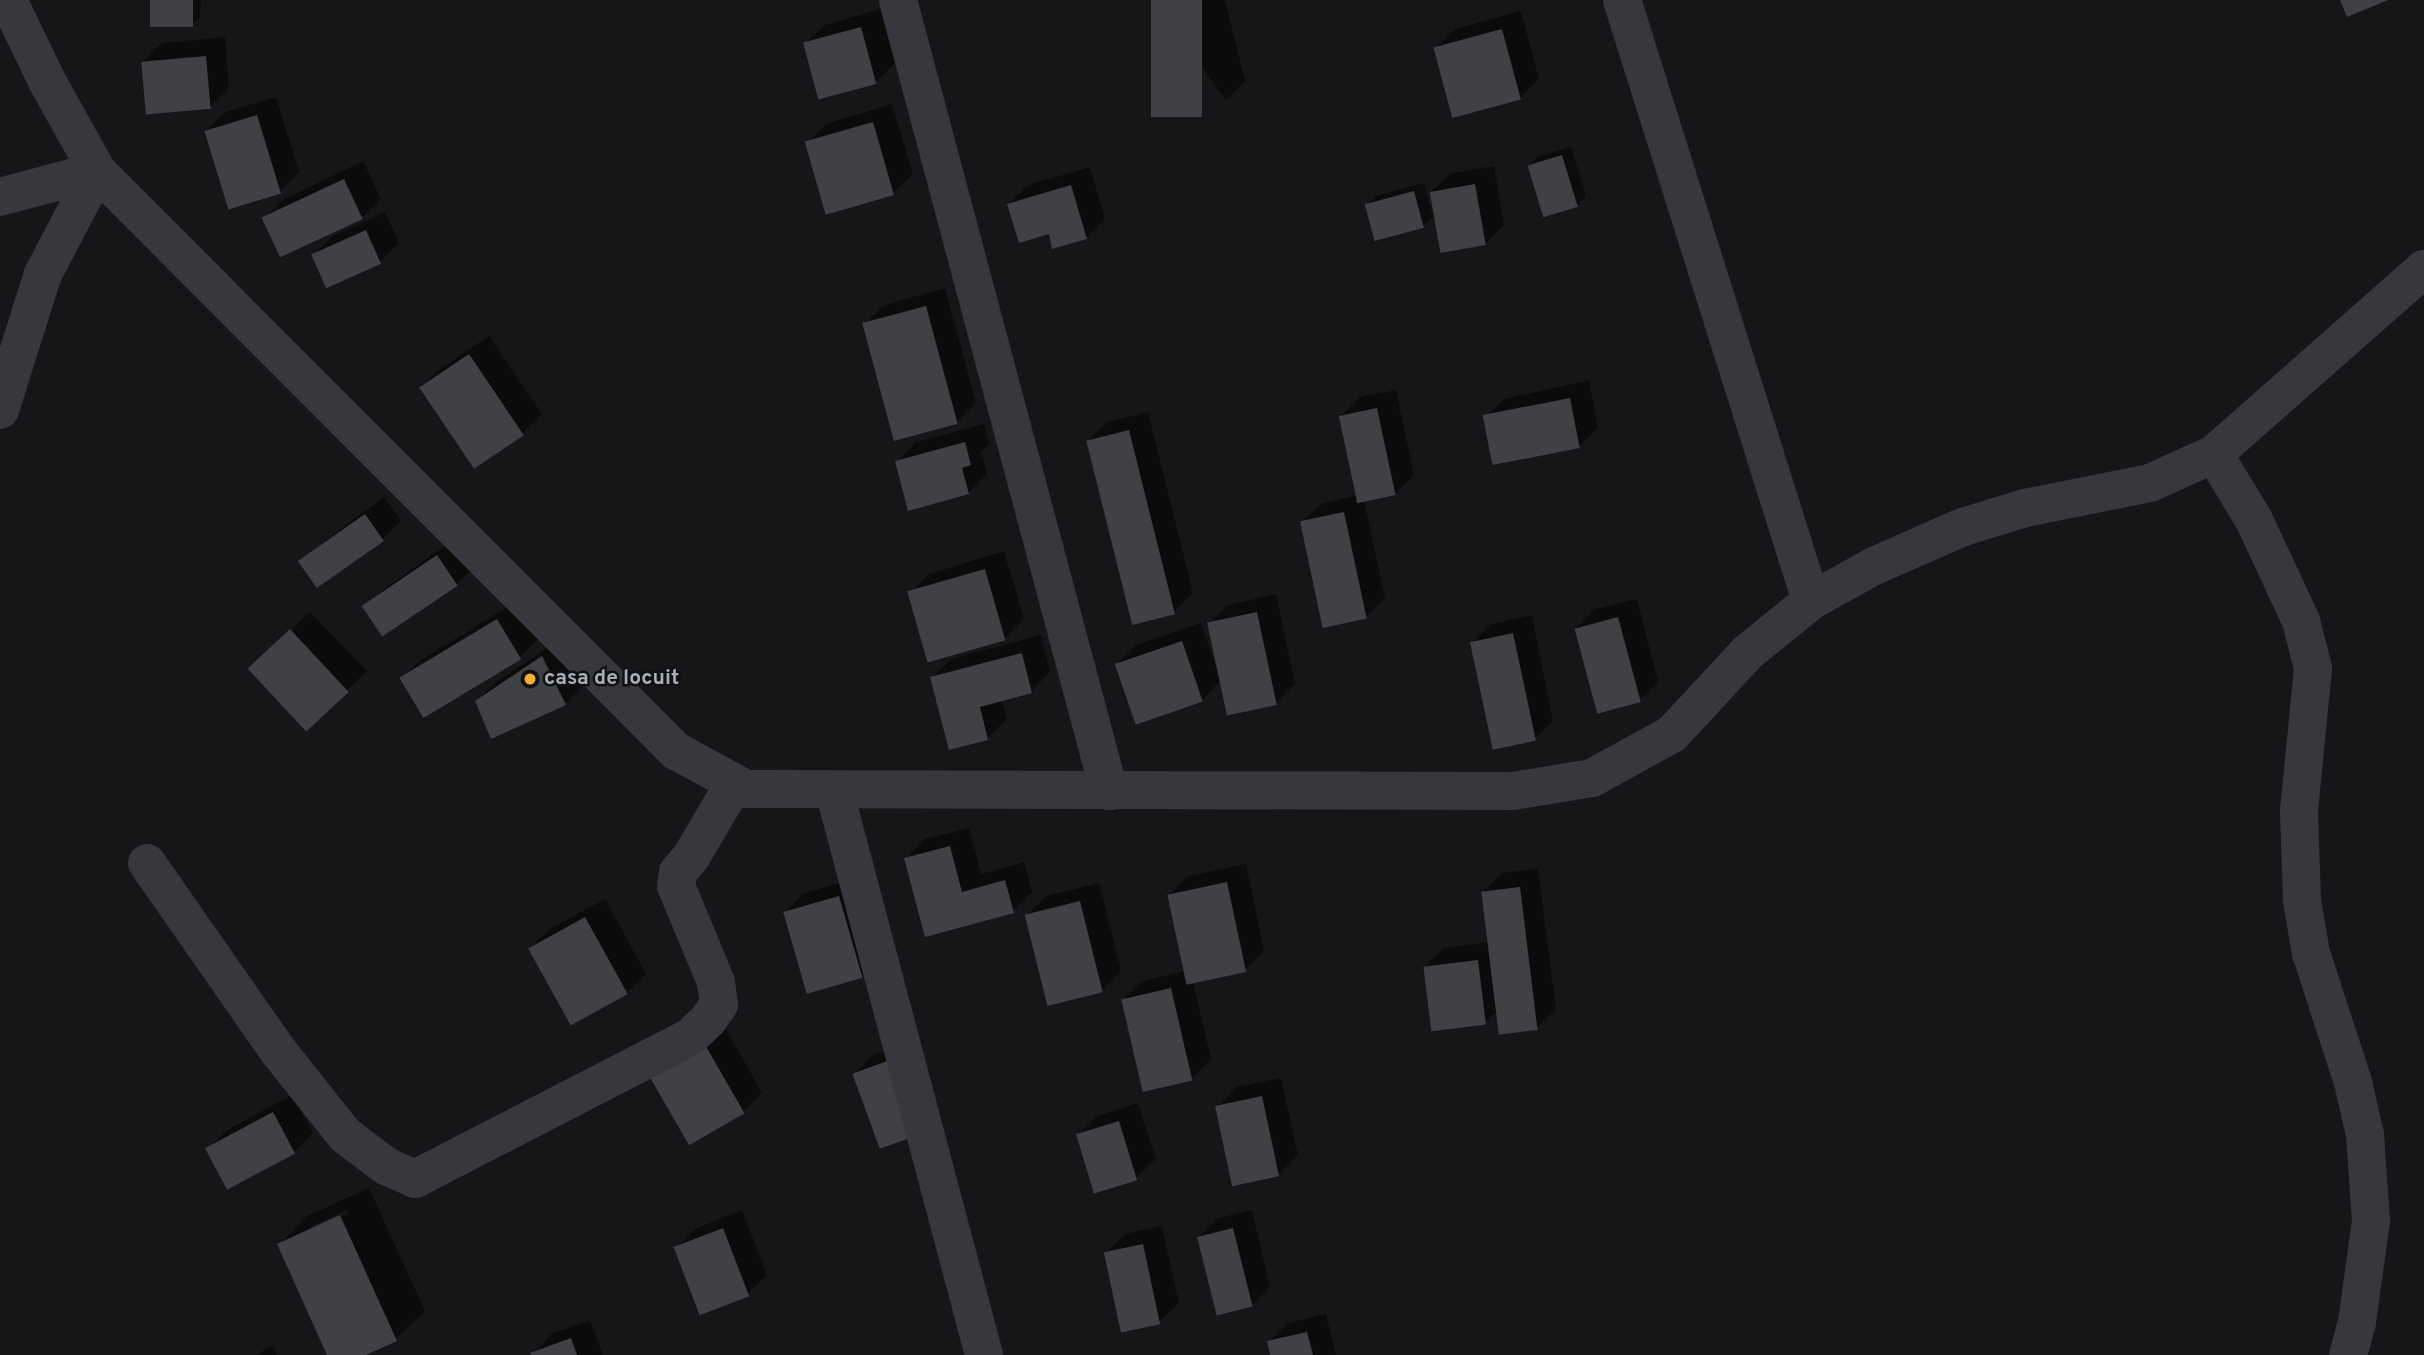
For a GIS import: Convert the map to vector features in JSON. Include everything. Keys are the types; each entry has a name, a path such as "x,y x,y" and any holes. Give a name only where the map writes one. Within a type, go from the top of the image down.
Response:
{"street":[{"path":"8,0 47,81 97,171 676,751 746,789 1513,791 1592,778 1672,734 1748,652 1811,601 1874,566 1963,527 2025,508 2150,483 2214,454 2424,269"},
{"path":"898,0 1109,791"},
{"path":"1622,0 1811,601"},
{"path":"0,197 97,171"},
{"path":"0,410 43,274 97,171"},
{"path":"2214,454 2254,520 2301,621 2313,668 2299,811 2302,901 2311,953 2365,1135 2371,1221 2357,1322 2348,1355"},
{"path":"147,863 279,1052 345,1135 386,1166 415,1179 690,1037 708,1020 719,1004 716,982 676,886 678,872 691,857 734,784"},
{"path":"834,790 984,1355"}],"building":[{"path":"150,0 193,0 193,27 150,27"},
{"path":"1151,0 1202,0 1202,117 1151,117"},
{"path":"2340,0 2388,0 2347,17"},
{"path":"861,27 876,84 818,100 803,43"},
{"path":"1502,29 1521,100 1452,118 1433,47"},
{"path":"206,56 211,109 146,114 141,62"},
{"path":"257,115 281,193 228,209 204,131"},
{"path":"873,122 894,195 826,215 805,142"},
{"path":"1562,155 1578,207 1543,217 1528,166"},
{"path":"344,179 363,219 280,257 262,217"},
{"path":"1475,184 1486,245 1440,253 1430,192"},
{"path":"1071,185 1087,239 1052,249 1049,234 1019,243 1007,204"},
{"path":"1414,191 1424,228 1375,241 1365,204"},
{"path":"366,230 381,264 326,288 311,254"},
{"path":"926,306 958,424 894,441 862,323"},
{"path":"469,354 524,435 474,469 419,388"},
{"path":"1570,398 1580,448 1492,465 1483,415"},
{"path":"1377,408 1396,495 1357,503 1339,416"},
{"path":"1129,430 1175,614 1132,625 1086,441"},
{"path":"965,442 971,465 962,468 969,494 908,511 895,461"},
{"path":"1344,512 1367,619 1323,628 1300,521"},
{"path":"365,514 384,541 317,588 298,561"},
{"path":"437,555 458,586 382,637 362,606"},
{"path":"985,569 1005,640 928,662 907,591"},
{"path":"1257,612 1277,705 1227,716 1207,623"},
{"path":"1618,617 1641,702 1597,714 1575,629"},
{"path":"497,619 521,659 423,718 399,678"},
{"path":"290,629 349,692 306,731 248,669"},
{"path":"1513,633 1536,741 1493,750 1470,642"},
{"path":"1182,641 1203,702 1136,725 1115,664"},
{"path":"1022,653 1032,693 980,707 988,740 949,750 930,677"},
{"name":"casa de locuit","path":"542,656 566,705 491,739 475,701"},
{"path":"950,846 962,892 1005,880 1014,913 925,937 904,858"},
{"path":"1227,882 1246,972 1186,985 1167,895"},
{"path":"1520,887 1538,1030 1499,1035 1481,892"},
{"path":"839,896 862,978 807,994 783,912"},
{"path":"1080,901 1103,992 1047,1006 1025,915"},
{"path":"585,917 628,994 571,1025 528,949"},
{"path":"1478,960 1486,1025 1431,1031 1423,967"},
{"path":"1171,988 1192,1081 1143,1092 1121,999"},
{"path":"704,1043 745,1113 689,1145 649,1075"},
{"path":"890,1060 917,1135 880,1149 852,1074"},
{"path":"1262,1096 1279,1176 1232,1186 1215,1106"},
{"path":"273,1112 295,1153 227,1190 205,1148"},
{"path":"1119,1121 1137,1180 1094,1193 1076,1134"},
{"path":"340,1215 397,1341 366,1355 327,1355 277,1244"},
{"path":"723,1228 749,1296 700,1315 674,1247"},
{"path":"1233,1228 1253,1307 1217,1316 1197,1237"},
{"path":"1143,1244 1160,1324 1121,1333 1104,1252"},
{"path":"1307,1332 1313,1355 1270,1355 1267,1341"},
{"path":"571,1338 577,1355 530,1353"}],"place":[{"name":"casa de locuit","path":"530,679"}]}
